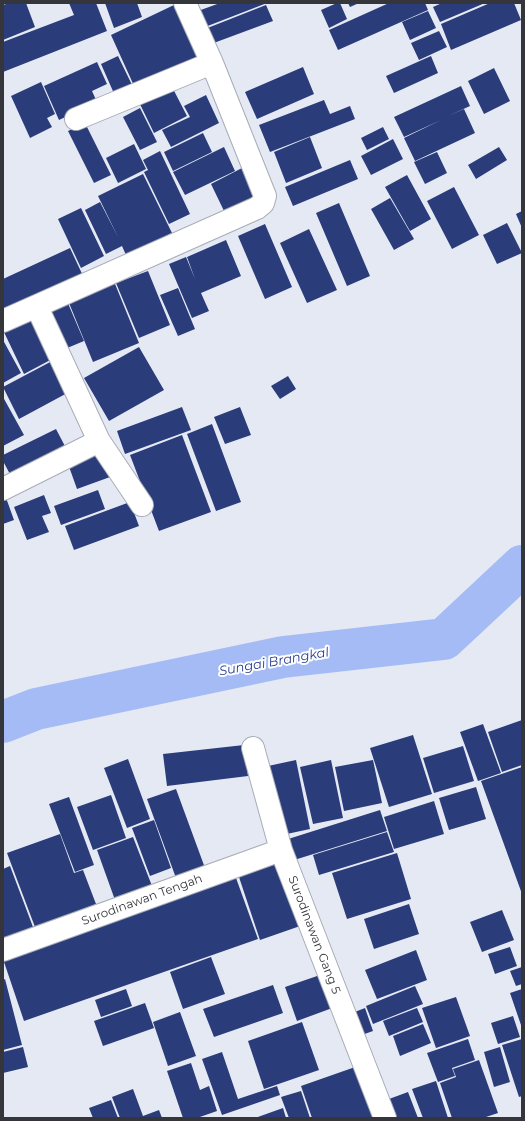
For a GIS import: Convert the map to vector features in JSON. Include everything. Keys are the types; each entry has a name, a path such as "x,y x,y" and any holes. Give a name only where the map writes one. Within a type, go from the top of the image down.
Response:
{"street":[{"path":"3,321 257,208 263,203 265,196 212,63 185,3"},
{"path":"76,119 212,63"},
{"path":"37,307 99,441 142,505"},
{"path":"3,489 99,441"},
{"name":"Surodinawan Gang 5","path":"253,748 281,850 385,1118"},
{"name":"Surodinawan Tengah","path":"3,950 281,850"}],"building":[{"path":"9,3 26,3 35,27 3,40 3,5"},
{"path":"69,3 96,3 107,31 3,72 3,42 74,15"},
{"path":"105,3 137,3 142,17 114,28"},
{"path":"220,3 267,3 205,27 198,11"},
{"path":"340,3 347,19 329,28 321,10"},
{"path":"348,3 359,3 350,7"},
{"path":"389,3 425,3 428,10 338,50 329,30"},
{"path":"442,3 485,3 440,22 433,7"},
{"path":"490,3 514,3 521,20 451,50 441,24"},
{"path":"174,5 199,60 135,88 111,35"},
{"path":"266,5 273,21 211,44 205,29"},
{"path":"428,11 436,28 410,40 402,22"},
{"path":"439,31 447,47 419,60 411,43"},
{"path":"118,56 134,89 116,98 101,64"},
{"path":"431,56 438,73 394,93 386,76"},
{"path":"97,62 107,84 92,91 97,102 59,120 44,86"},
{"path":"303,67 314,94 257,119 245,92"},
{"path":"494,68 510,101 484,114 468,81"},
{"path":"169,81 187,116 154,133 137,98"},
{"path":"41,82 55,114 47,118 52,127 30,138 11,96"},
{"path":"461,86 470,106 448,116 464,109 475,133 415,161 404,138 441,120 404,137 394,117"},
{"path":"206,95 219,123 171,147 162,130 190,117 184,106"},
{"path":"324,100 330,114 350,106 355,119 270,152 259,125"},
{"path":"140,108 157,142 140,150 123,117"},
{"path":"85,123 111,175 94,183 68,131"},
{"path":"383,127 389,139 367,150 361,138"},
{"path":"203,133 212,152 173,171 164,152"},
{"path":"310,137 322,168 286,183 274,152"},
{"path":"393,139 403,159 371,175 361,156"},
{"path":"134,144 146,169 118,183 106,158"},
{"path":"224,147 235,171 185,195 173,172"},
{"path":"499,147 507,160 476,179 468,165"},
{"path":"160,151 190,214 169,224 144,172 148,170 143,160"},
{"path":"437,152 447,173 425,184 414,162"},
{"path":"350,160 358,179 293,206 285,187"},
{"path":"242,168 257,197 225,213 211,184"},
{"path":"143,174 172,233 126,255 122,246 106,254 85,210 100,202 118,237 98,196"},
{"path":"407,175 431,219 410,231 385,187"},
{"path":"454,187 479,235 452,249 427,201"},
{"path":"390,198 414,239 394,250 371,209"},
{"path":"339,203 370,276 347,286 316,213"},
{"path":"81,208 104,256 81,268 58,219"},
{"path":"522,211 522,228 516,214"},
{"path":"507,223 522,253 497,264 483,235"},
{"path":"265,224 292,287 265,299 238,236"},
{"path":"309,229 337,290 307,303 280,243"},
{"path":"226,240 241,276 201,293 209,311 192,318 169,264 186,257 195,279 187,257"},
{"path":"70,248 84,278 3,316 3,279"},
{"path":"148,271 170,325 139,338 116,283"},
{"path":"113,279 139,343 93,362 67,298"},
{"path":"178,288 195,329 178,336 160,295"},
{"path":"67,301 84,341 60,351 43,311"},
{"path":"31,315 54,358 24,374 3,330"},
{"path":"3,340 21,373 3,383"},
{"path":"139,347 164,390 109,421 84,378"},
{"path":"54,360 71,391 19,419 3,387"},
{"path":"288,376 296,389 280,399 271,386"},
{"path":"3,397 24,435 3,446"},
{"path":"182,407 191,430 125,454 117,431"},
{"path":"240,407 251,435 225,444 214,417"},
{"path":"212,424 241,502 216,511 187,434"},
{"path":"56,429 67,450 12,478 3,461 3,455"},
{"path":"182,435 211,512 159,531 130,455"},
{"path":"99,449 110,477 77,489 67,461"},
{"path":"98,490 105,509 61,525 54,506"},
{"path":"5,495 14,520 3,524 3,496"},
{"path":"44,495 51,513 42,516 49,532 27,540 14,507"},
{"path":"130,502 139,526 74,550 65,526"},
{"path":"522,720 522,765 502,772 488,732"},
{"path":"483,724 501,773 478,781 460,732"},
{"path":"413,735 432,794 389,807 370,748"},
{"path":"244,745 248,776 167,786 163,754"},
{"path":"463,746 474,781 434,793 423,758"},
{"path":"128,759 150,819 127,828 104,768"},
{"path":"296,760 310,829 282,835 268,766"},
{"path":"331,760 343,818 313,824 300,767"},
{"path":"373,760 382,803 344,811 335,767"},
{"path":"522,767 522,894 481,781"},
{"path":"476,787 486,819 449,830 439,798"},
{"path":"176,789 205,868 176,878 147,799"},
{"path":"111,795 126,838 93,850 77,807"},
{"path":"69,797 94,865 75,872 49,804"},
{"path":"434,801 444,834 394,849 384,817"},
{"path":"380,810 387,831 291,861 285,840"},
{"path":"154,820 171,868 150,876 132,828"},
{"path":"387,832 394,852 319,875 313,855"},
{"path":"60,834 74,873 83,870 96,904 35,927 7,853"},
{"path":"133,837 152,886 115,900 97,850"},
{"path":"397,853 411,899 347,919 332,873"},
{"path":"281,862 303,925 260,940 239,877"},
{"path":"10,866 33,927 3,938 3,869"},
{"path":"236,878 258,939 24,1021 3,959"},
{"path":"409,904 419,934 374,949 364,919"},
{"path":"502,910 514,940 482,952 470,922"},
{"path":"510,947 517,966 495,974 488,954"},
{"path":"416,950 427,980 377,999 365,970"},
{"path":"211,957 225,994 183,1009 170,972"},
{"path":"522,967 522,984 516,986 510,971"},
{"path":"323,974 335,1007 297,1021 285,987"},
{"path":"5,979 22,1045 3,1050 3,980"},
{"path":"273,985 283,1013 214,1037 203,1009"},
{"path":"415,986 423,1004 373,1024 366,1006"},
{"path":"126,989 132,1006 101,1017 95,1000"},
{"path":"522,989 522,1028 510,993"},
{"path":"456,997 470,1036 436,1048 422,1008"},
{"path":"145,1003 154,1028 103,1046 94,1021"},
{"path":"365,1008 373,1031 356,1037 347,1015"},
{"path":"417,1008 423,1022 389,1036 383,1021"},
{"path":"180,1012 196,1056 168,1066 153,1022"},
{"path":"513,1016 520,1037 498,1044 491,1023"},
{"path":"302,1022 319,1070 264,1089 248,1041"},
{"path":"423,1024 431,1043 400,1056 393,1036"},
{"path":"468,1039 475,1060 452,1068 455,1076 438,1082 427,1053"},
{"path":"522,1039 522,1096 519,1097 502,1045"},
{"path":"23,1047 28,1067 3,1073 3,1052"},
{"path":"500,1047 510,1082 494,1087 484,1052"},
{"path":"222,1052 238,1099 277,1086 280,1095 222,1115 202,1059"},
{"path":"479,1060 498,1113 483,1118 452,1118 440,1083 456,1077 453,1069"},
{"path":"191,1063 200,1090 209,1086 217,1111 197,1118 183,1118 167,1071"},
{"path":"358,1066 376,1118 312,1118 301,1086"},
{"path":"436,1081 448,1118 423,1118 412,1089"},
{"path":"133,1089 143,1116 159,1110 162,1118 120,1118 112,1097"},
{"path":"301,1091 310,1118 289,1118 281,1097"},
{"path":"408,1092 418,1118 396,1118 389,1099"},
{"path":"111,1100 118,1118 93,1118 89,1108"},
{"path":"283,1108 286,1118 255,1118"}],"waterway":[{"name":"Sungai Brangkal","path":"3,722 36,709 283,657 444,639 522,566"}]}
